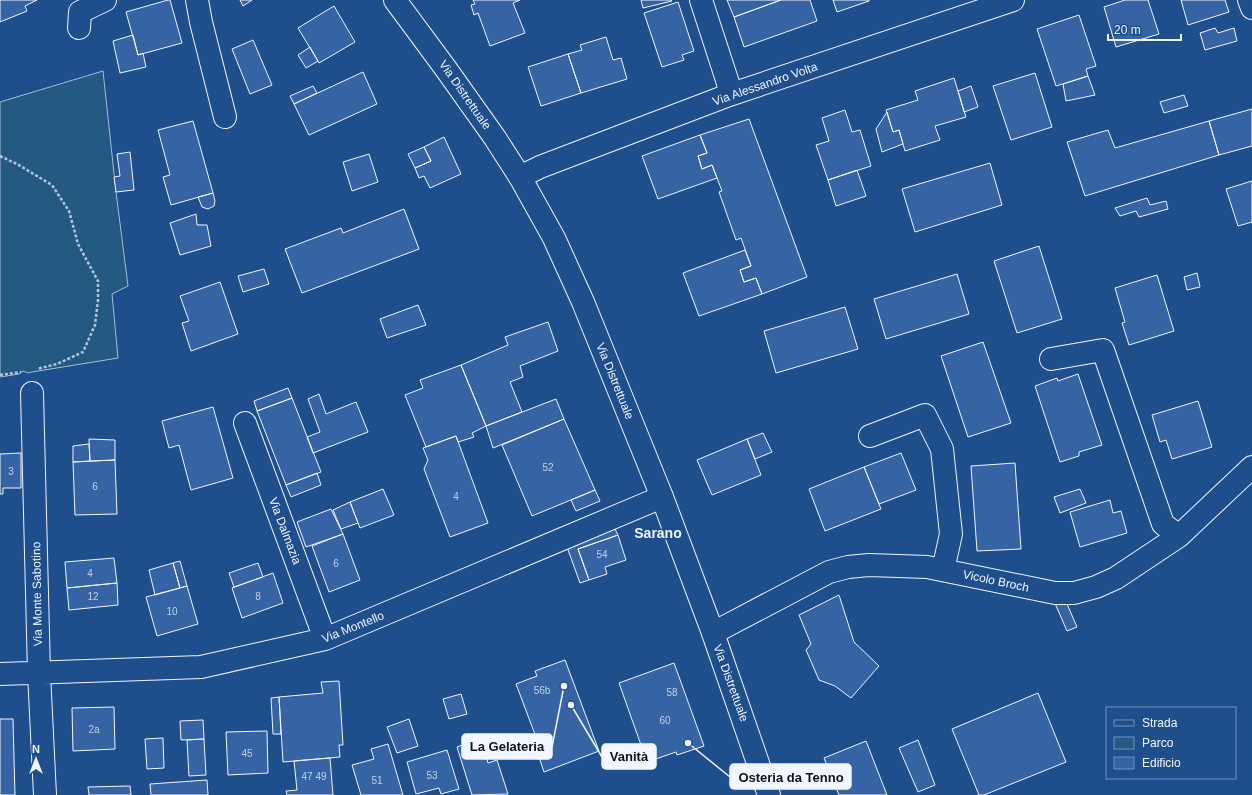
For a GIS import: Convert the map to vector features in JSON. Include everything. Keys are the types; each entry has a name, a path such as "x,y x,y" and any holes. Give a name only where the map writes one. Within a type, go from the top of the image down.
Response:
{"street":[{"path":"79,28 80,12 105,0"},
{"path":"197,0 201,22 225,117"},
{"name":"Via Distrettuale","path":"395,0 495,138 520,177 554,238 583,302 662,497 713,633 769,795"},
{"path":"700,0 728,83 729,95"},
{"name":"Via Alessandro Volta","path":"520,177 540,166 729,95 1013,0"},
{"path":"1249,0 1252,8"},
{"path":"1051,359 1103,350 1163,524 1179,536"},
{"name":"Via Monte Sabotino","path":"32,392 39,673 45,795"},
{"path":"870,436 925,415 942,449 951,534 943,570"},
{"name":"Via Dalmazia","path":"245,423 326,639"},
{"name":"Vicolo Broch","path":"713,633 829,572 848,567 869,565 927,567 1055,593 1074,593 1096,587 1116,578 1179,536 1252,467"},
{"name":"Via Montello","path":"0,674 201,667 326,639 662,497"}],"path":[{"path":"0,156 17,164 52,185 69,211 78,244 98,281 98,300 95,325 83,352 57,364 32,371"},
{"path":"0,375 19,372 23,373"}],"green space":[{"path":"103,71 128,286 112,294 118,358 28,373 23,371 19,374 0,377 0,102"}],"building":[{"path":"0,0 37,0 25,6 27,11 0,22"},
{"path":"170,0 182,43 138,55 126,12"},
{"path":"240,0 252,0 243,6"},
{"path":"473,0 520,0 513,3 525,33 490,46 478,13 474,15 471,5 475,4"},
{"path":"641,0 671,0 672,1 643,8"},
{"path":"727,0 781,0 734,17"},
{"path":"781,0 810,0 817,21 744,47 734,17"},
{"path":"833,0 869,0 869,1 837,12"},
{"path":"1125,0 1148,0 1159,34 1116,47 1104,7"},
{"path":"1181,0 1225,0 1229,12 1188,25"},
{"path":"678,2 694,51 682,55 684,60 662,67 644,13"},
{"path":"334,6 355,42 319,63 298,28"},
{"path":"1079,15 1096,66 1086,69 1088,76 1056,86 1037,29"},
{"path":"1215,28 1218,33 1234,28 1237,41 1205,50 1200,33"},
{"path":"133,35 138,55 143,53 146,67 120,73 113,41"},
{"path":"606,37 613,60 621,58 627,79 581,93 568,54 582,50 580,45"},
{"path":"253,40 272,85 250,94 232,49"},
{"path":"310,47 318,61 306,68 298,55"},
{"path":"568,54 581,93 541,106 528,67"},
{"path":"363,72 377,104 309,135 294,104"},
{"path":"1035,73 1052,127 1011,140 993,86"},
{"path":"1088,76 1095,95 1066,101 1063,84"},
{"path":"954,78 966,117 935,126 940,140 905,151 899,130 893,132 886,110 918,100 915,91"},
{"path":"313,86 317,93 294,104 290,96"},
{"path":"971,86 978,107 964,112 958,91"},
{"path":"1184,95 1188,106 1164,113 1160,102"},
{"path":"1252,109 1252,146 1219,155 1209,121"},
{"path":"845,110 852,132 860,130 871,166 828,180 816,145 829,141 822,118"},
{"path":"887,112 893,132 899,130 903,144 882,152 876,129"},
{"path":"749,119 807,277 762,294 756,278 744,282 740,270 751,266 741,238 736,240 719,192 722,191 712,165 702,169 698,156 707,153 700,135"},
{"path":"193,121 213,193 171,205 163,177 170,175 158,130"},
{"path":"1209,121 1219,155 1085,196 1067,142 1108,130 1115,148"},
{"path":"700,135 707,153 698,156 702,169 712,165 717,178 658,199 642,156"},
{"path":"444,137 461,174 430,188 424,176 419,178 415,168 431,161 424,147"},
{"path":"424,147 431,161 415,168 408,154"},
{"path":"130,152 134,190 116,192 114,177 120,176 117,154"},
{"path":"369,154 378,182 352,191 343,162"},
{"path":"990,163 1002,205 915,232 902,189"},
{"path":"857,170 866,196 836,206 828,180"},
{"path":"1252,181 1252,222 1238,226 1226,189"},
{"path":"213,193 215,201 214,206 208,209 202,207 198,197"},
{"path":"1147,198 1150,205 1166,201 1168,209 1139,217 1136,211 1120,216 1115,208"},
{"path":"404,209 419,249 302,293 285,249 341,228 343,233"},
{"path":"196,214 197,225 207,225 211,246 180,255 170,223"},
{"path":"1039,246 1062,319 1017,333 994,261"},
{"path":"745,250 751,266 740,270 744,282 756,278 762,294 699,316 683,273"},
{"path":"264,269 269,284 243,292 238,276"},
{"path":"1197,273 1200,287 1187,290 1184,277"},
{"path":"957,274 969,314 886,339 874,299"},
{"path":"1157,275 1174,331 1129,345 1122,323 1125,322 1115,288"},
{"path":"220,282 238,334 191,351 182,323 189,321 180,296"},
{"path":"418,305 426,325 387,338 380,319"},
{"path":"845,307 858,349 776,373 764,331"},
{"path":"548,322 558,351 520,366 523,377 510,382 522,412 486,426 461,365 508,345 505,337"},
{"path":"983,342 1011,423 968,437 941,356"},
{"path":"461,365 486,426 472,433 474,437 458,442 456,436 426,447 405,395 423,388 420,380"},
{"path":"1078,374 1102,445 1079,452 1079,456 1060,462 1035,386 1057,378 1058,381"},
{"path":"288,388 292,398 257,411 254,401"},
{"path":"319,394 326,414 356,402 368,432 313,453 307,437 320,432 308,399"},
{"path":"292,398 321,472 286,485 257,411"},
{"path":"556,399 564,419 493,448 486,426"},
{"path":"1198,401 1212,447 1172,459 1166,440 1160,442 1152,415"},
{"path":"213,407 233,478 191,490 179,445 169,448 162,421"},
{"path":"564,419 595,490 532,516 502,445"},
{"path":"763,433 772,452 755,459 747,439"},
{"path":"456,436 488,523 450,537 424,469 428,460 423,448"},
{"path":"89,439 115,440 115,460 90,461"},
{"path":"747,439 761,475 712,495 697,460"},
{"path":"89,444 90,461 73,462 73,446"},
{"path":"21,453 21,488 3,488 3,494 0,494 0,454"},
{"path":"901,453 916,490 879,504 864,467"},
{"path":"115,460 117,514 75,515 73,462"},
{"path":"1015,463 1021,549 977,551 971,466"},
{"path":"864,467 881,509 825,531 809,489"},
{"path":"317,473 321,485 291,497 286,485"},
{"path":"383,489 394,515 360,528 350,502"},
{"path":"1080,489 1086,503 1060,513 1054,497"},
{"path":"595,490 600,501 576,511 571,500"},
{"path":"1110,500 1113,513 1121,511 1127,533 1080,547 1070,512"},
{"path":"350,502 358,523 341,529 333,510"},
{"path":"331,509 343,534 306,547 297,522"},
{"path":"615,529 618,535 578,549 589,580 580,583 567,547"},
{"path":"343,534 360,580 329,592 312,546"},
{"path":"618,535 626,560 605,567 607,574 589,580 578,549"},
{"path":"114,558 117,583 67,588 65,562"},
{"path":"180,561 187,586 180,588 173,563"},
{"path":"173,563 180,588 155,595 149,570"},
{"path":"258,563 263,577 234,587 229,573"},
{"path":"273,573 283,603 242,618 232,588"},
{"path":"117,583 118,605 69,610 67,588"},
{"path":"187,586 198,624 157,636 146,597"},
{"path":"839,595 854,642 879,666 851,698 835,686 819,680 806,650 811,644 799,615"},
{"path":"1064,597 1077,627 1067,631 1054,601"},
{"path":"565,660 599,751 544,772 538,754 542,753 516,684 537,676 535,671"},
{"path":"674,663 704,746 677,755 676,752 647,762 619,683"},
{"path":"339,681 343,745 339,745 340,757 283,762 279,697 323,693 321,682"},
{"path":"1038,693 1066,762 984,795 979,795 952,729"},
{"path":"461,694 467,714 449,719 443,699"},
{"path":"279,697 281,734 273,734 271,698"},
{"path":"114,707 115,749 73,751 72,708"},
{"path":"0,719 13,719 15,795 0,795"},
{"path":"409,719 418,746 397,753 387,727"},
{"path":"203,720 204,739 181,740 180,721"},
{"path":"267,731 268,773 228,775 226,732"},
{"path":"163,738 164,768 147,769 145,739"},
{"path":"204,739 206,775 189,776 187,740"},
{"path":"918,740 935,785 918,792 899,748"},
{"path":"866,741 887,795 839,795 824,758"},
{"path":"471,742 477,755 485,753 488,763 497,760 508,794 472,795 457,747"},
{"path":"388,744 403,795 361,795 352,765 374,759 371,749"},
{"path":"447,750 459,789 441,794 439,788 416,794 407,762"},
{"path":"330,758 333,795 287,795 286,791 297,790 294,761"},
{"path":"207,780 208,795 151,795 150,784"},
{"path":"130,786 131,795 89,795 88,787"}],"place":[{"name":"La Gelateria","path":"564,686"},
{"name":"Vanità","path":"571,705"},
{"name":"Osteria da Tenno","path":"688,743"}],"district":[{"name":"Sarano","path":"658,533"}]}
